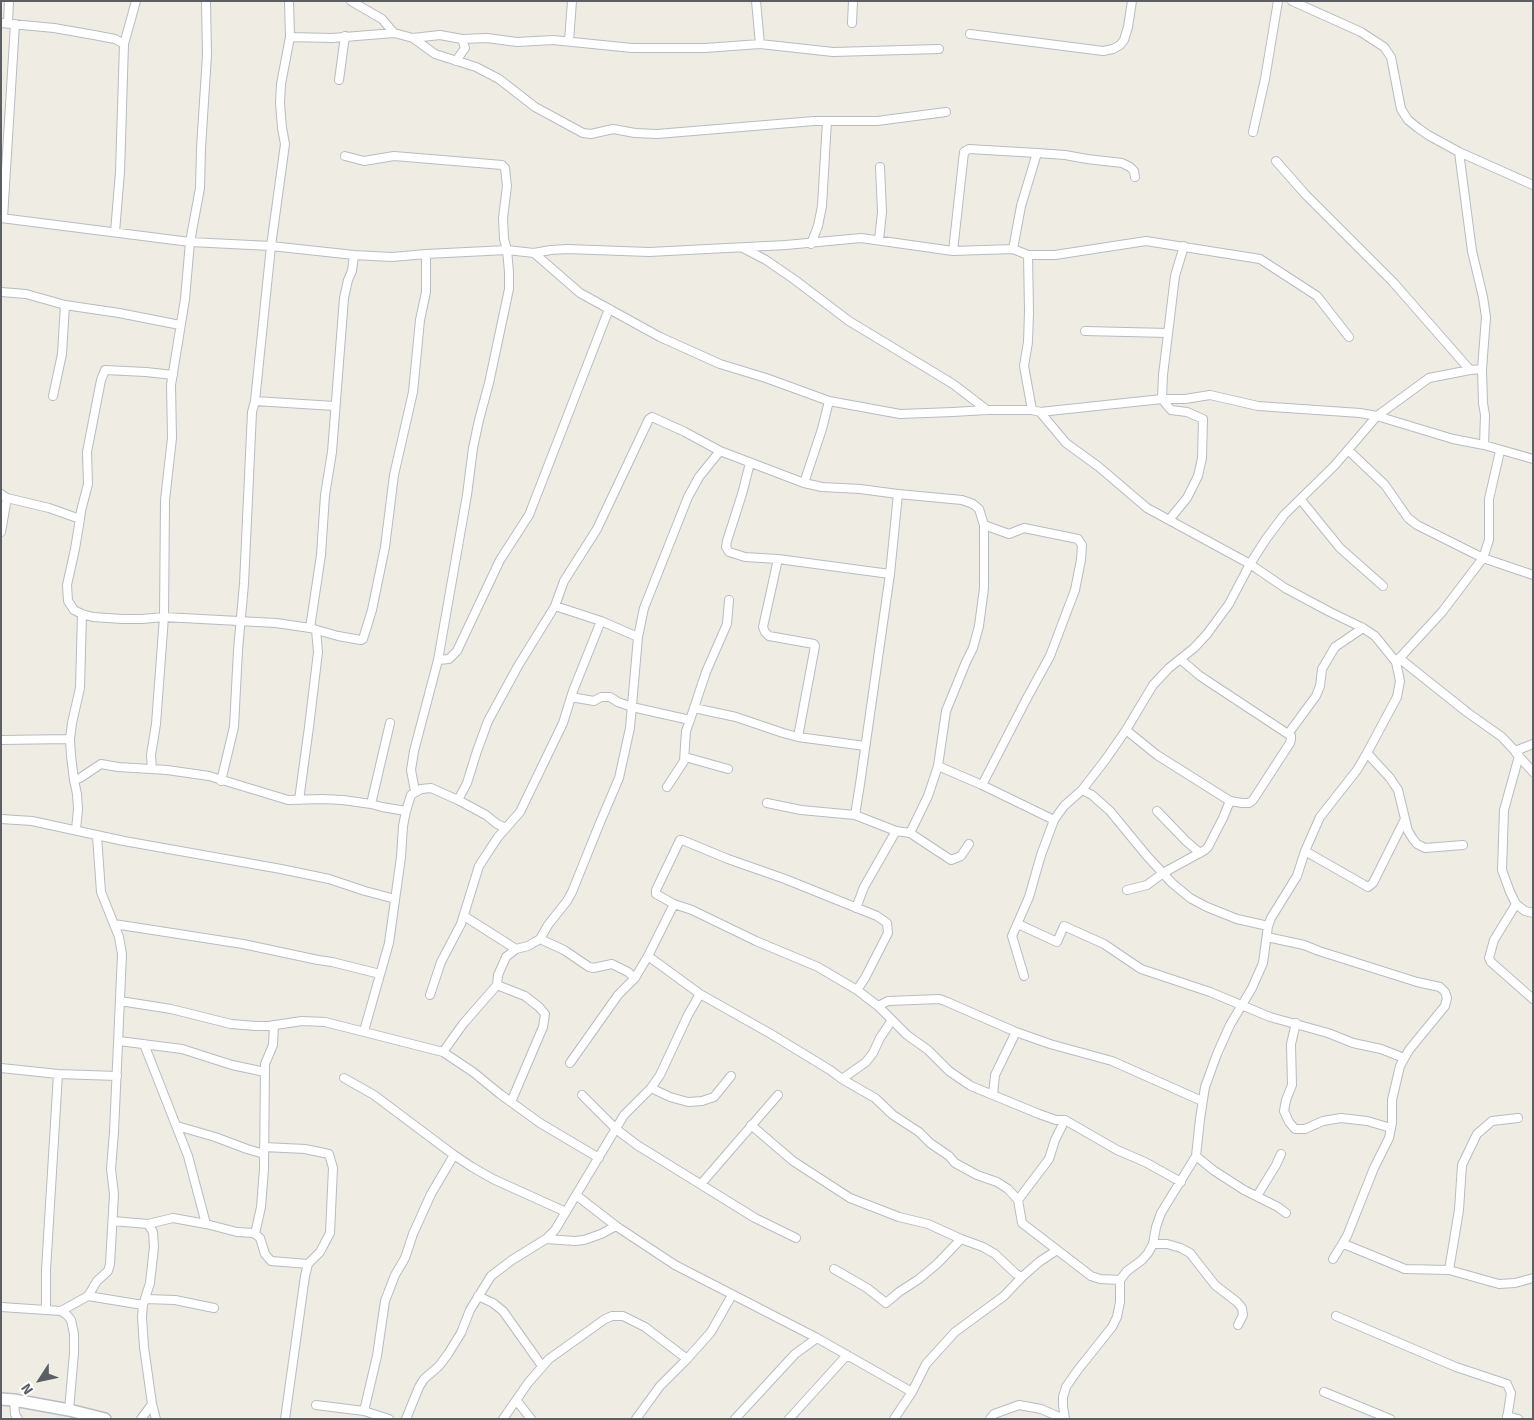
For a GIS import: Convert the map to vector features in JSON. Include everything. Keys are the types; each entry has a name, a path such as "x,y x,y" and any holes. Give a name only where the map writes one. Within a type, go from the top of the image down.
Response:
{"street":[{"path":"9,1 2,218 190,242 271,246 392,257 507,250 534,254 568,249 649,252 811,244 861,238 953,251 1012,249 1028,255 1055,255 1146,241 1260,259 1317,296 1349,337"},
{"path":"115,232 120,172 124,44 136,1"},
{"path":"152,769 151,755 156,724 164,617 165,500 172,438 171,385 185,299 190,242 200,188 207,55 206,1"},
{"path":"221,781 234,727 244,584 251,430 271,246 285,144 281,111 281,84 290,37 289,1"},
{"path":"351,1 382,19 394,33"},
{"path":"569,41 572,1"},
{"path":"756,1 760,44"},
{"path":"852,23 853,1"},
{"path":"970,34 1103,51 1108,50 1120,45 1124,40 1132,1"},
{"path":"1253,132 1265,79 1278,1"},
{"path":"1292,1 1361,32 1384,47 1391,57 1401,109 1408,120 1428,135 1459,152 1533,185"},
{"path":"8,23 94,35 124,44"},
{"path":"290,37 360,37 394,33 413,38 440,35 517,42 553,40 632,48 704,48 760,44 834,52 939,49"},
{"path":"339,80 346,36"},
{"path":"413,38 435,54 476,67 499,79 536,107 583,132 591,134 614,129 657,134 814,120 877,121 946,112"},
{"path":"456,61 465,48 462,38"},
{"path":"811,244 818,226 822,206 827,121"},
{"path":"953,251 964,152 969,149 1065,155 1122,163 1134,171 1135,176"},
{"path":"1459,152 1472,252 1486,317 1482,369 1485,415 1484,445"},
{"path":"1012,249 1021,206 1037,153"},
{"path":"346,156 364,161 394,156 502,164 505,168 508,186 503,218 509,289 490,383 473,448 467,495 438,660 414,751 412,770 415,792"},
{"path":"1276,161 1306,194 1394,282 1470,370"},
{"path":"879,240 882,212 880,168"},
{"path":"1169,520 1187,498 1198,476 1202,458 1203,419 1187,412 1171,410 1162,399 1174,276 1184,246"},
{"path":"743,248 766,260 849,321 954,384 987,410"},
{"path":"172,376 146,372 105,370 101,380 87,452 88,484 80,510 76,548 67,585 68,601 74,610 93,617 122,619 164,617 276,623 361,640 364,638 385,548 394,475 413,392 420,320 426,292 426,254"},
{"path":"534,254 580,293 660,337 720,364 766,378 829,401 900,414 987,410 1036,411 1162,399 1185,400 1210,395 1258,406 1360,413 1377,416 1453,439 1484,445 1533,460"},
{"path":"299,800 310,727 318,652 313,629 325,496 332,452 343,306 354,255"},
{"path":"1028,255 1029,319 1024,366 1036,411 1066,443 1099,467 1146,508 1250,564 1285,588 1375,636 1397,660 1468,714 1502,737 1533,772"},
{"path":"1,292 26,294 66,305 180,325"},
{"path":"53,396 62,354 66,305"},
{"path":"438,660 449,658 457,652 500,560 529,515 609,309"},
{"path":"1085,331 1168,333"},
{"path":"1024,976 1012,936 1029,897 1041,855 1054,820 1064,806 1082,790 1106,759 1153,685 1207,634 1229,604 1250,564 1284,515 1301,500 1348,450 1377,416 1429,378 1482,369"},
{"path":"255,401 334,406"},
{"path":"804,483 829,401"},
{"path":"458,800 467,783 488,722 518,666 555,606 564,581 596,529 649,419 652,418 685,432 720,451 804,483 822,487 860,489 962,500 973,504 978,509 984,524 984,588 979,626 973,648 946,711 938,766 928,796 910,833"},
{"path":"1348,450 1385,485 1408,518 1417,525 1483,558 1533,575"},
{"path":"442,1052 497,984 498,975 506,957 516,949 528,946 540,939 572,892 619,778 627,745 638,637 644,608 688,497 699,477 720,451"},
{"path":"1397,660 1442,612 1483,558 1489,540 1489,499 1500,451"},
{"path":"750,462 726,547 729,552 745,557 778,559 890,574"},
{"path":"854,815 890,574 898,494"},
{"path":"1,532 4,496 80,518"},
{"path":"1301,500 1340,548 1383,586"},
{"path":"982,785 1026,698 1050,656 1075,590 1082,545 1078,539 1060,535 1024,528 1009,534 984,524"},
{"path":"778,559 763,627 765,632 768,636 814,644 815,646 798,736"},
{"path":"667,787 685,757 686,731 706,672 727,624 730,600"},
{"path":"555,606 601,621 638,637"},
{"path":"76,830 78,809 70,756 70,739 80,688 82,614"},
{"path":"430,995 441,962 462,924 480,866 495,841 520,812 563,723 571,697 601,621"},
{"path":"1288,734 1316,696 1320,686 1322,669 1335,647 1363,628"},
{"path":"1126,730 1156,755 1230,801 1249,803 1253,800 1292,739 1288,734 1200,676 1180,659"},
{"path":"990,1419 994,1414 1019,1405 1041,1408 1064,1419 1063,1397 1066,1387 1112,1327 1117,1317 1120,1302 1120,1280 1127,1270 1142,1260 1153,1244 1161,1213 1196,1156 1202,1102 1216,1054 1230,1025 1252,988 1263,963 1268,926 1271,918 1298,876 1305,851 1320,817 1367,753 1396,698 1400,682 1397,660"},
{"path":"571,697 594,701 610,697 632,707 690,720"},
{"path":"694,708 736,717 783,733 865,746"},
{"path":"371,804 390,722"},
{"path":"1,740 70,739"},
{"path":"1533,744 1517,754 1504,810 1502,870 1516,904 1525,911 1533,912"},
{"path":"1367,753 1390,778 1398,790 1402,799 1408,831 1413,839 1425,848 1463,845"},
{"path":"685,757 728,769"},
{"path":"74,780 101,764 209,776 281,798 299,800 322,799 371,804 406,811"},
{"path":"938,766 1054,820"},
{"path":"364,1031 389,943 406,811 411,795 421,789 431,788 458,800 506,828"},
{"path":"1082,790 1092,795 1110,811 1134,841 1181,890 1206,907 1245,922 1268,926"},
{"path":"1127,890 1147,885 1163,873 1208,847 1230,801"},
{"path":"767,803 800,810 854,815 896,831 910,833 951,860 961,856 969,844"},
{"path":"1157,812 1200,853"},
{"path":"1,819 32,820 96,836 281,869 329,879 365,892 395,898"},
{"path":"1305,851 1368,887 1373,883 1405,819"},
{"path":"856,908 864,887 896,831"},
{"path":"62,1312 88,1296 97,1281 109,1270 113,1221 114,1194 111,1169 122,954 119,937 101,892 96,836"},
{"path":"857,990 888,933 887,923 877,916 785,879 682,840 678,842 656,890 656,894 756,941 818,966 857,990 878,1006 907,1035 928,1050 949,1071 971,1086 1039,1114 1056,1120 1065,1120 1117,1150 1145,1162 1181,1182"},
{"path":"570,1063 618,995 635,978 674,904"},
{"path":"1516,904 1494,940 1489,958 1491,962 1533,999"},
{"path":"464,916 516,949"},
{"path":"114,924 243,944 380,974"},
{"path":"1018,924 1056,942 1064,926 1104,944 1141,969 1242,1004 1270,1017 1328,1033 1353,1043 1381,1049 1404,1058"},
{"path":"1267,937 1304,945 1442,989 1447,998 1445,1006 1414,1044 1400,1066 1392,1100 1389,1138 1374,1168 1344,1244 1333,1259"},
{"path":"540,939 564,950 589,967 593,968 612,964 635,978"},
{"path":"648,956 700,994 771,1034 875,1098 893,1115 919,1132 955,1163 1008,1189 1018,1200 1022,1223 1091,1276 1100,1279 1120,1280"},
{"path":"497,984 525,996 545,1014 543,1027 511,1102"},
{"path":"406,1419 419,1387 424,1379 439,1366 448,1354 461,1333 470,1310 491,1276 512,1260 546,1239 555,1230 624,1115 660,1075 700,994"},
{"path":"878,1006 888,1000 939,999 1016,1032 1050,1044 1112,1061 1202,1102"},
{"path":"120,1001 171,1009 232,1024 256,1026 302,1021 326,1022 442,1052 474,1072 500,1094 540,1123 598,1158"},
{"path":"842,1079 866,1062 873,1054 880,1038 892,1020"},
{"path":"1296,1023 1291,1044 1292,1085 1284,1111 1295,1129 1305,1129 1323,1121 1341,1118 1367,1120 1391,1128"},
{"path":"255,1234 261,1207 265,1064 273,1045 274,1025"},
{"path":"993,1096 995,1075 1016,1032"},
{"path":"119,1041 192,1052 232,1065 265,1072"},
{"path":"144,1044 158,1084 188,1156 206,1224"},
{"path":"1,1068 58,1074 117,1076"},
{"path":"46,1310 46,1270 58,1074"},
{"path":"650,1088 670,1097 688,1102 702,1101 714,1097 731,1076"},
{"path":"344,1078 374,1095 454,1155 493,1179 566,1212"},
{"path":"582,1095 616,1128 637,1145 755,1218 796,1238"},
{"path":"701,1184 778,1095"},
{"path":"1449,1270 1459,1210 1462,1165 1476,1134 1492,1122 1518,1118"},
{"path":"1018,1200 1049,1159 1055,1140 1065,1120"},
{"path":"751,1125 793,1161 850,1198 899,1217 928,1224 983,1247 995,1254 1016,1274 1022,1277"},
{"path":"177,1126 247,1149 264,1151 305,1149 329,1154 333,1168 330,1234 320,1252 308,1264 305,1276 285,1419"},
{"path":"1258,1196 1281,1154"},
{"path":"364,1412 377,1356 385,1301 431,1194 454,1155"},
{"path":"1196,1156 1213,1170 1244,1190 1286,1213"},
{"path":"576,1195 616,1226 675,1265 817,1338 912,1392"},
{"path":"113,1221 148,1224 173,1218 255,1234 260,1238 265,1254 271,1261 308,1264"},
{"path":"148,1224 152,1232 154,1247 151,1274 144,1302 142,1326 152,1404 156,1419"},
{"path":"546,1239 584,1240 616,1226"},
{"path":"834,1269 867,1288 886,1303 937,1264 961,1239"},
{"path":"1153,1244 1167,1244 1181,1248 1190,1254 1214,1284 1242,1308 1242,1315 1238,1325"},
{"path":"1344,1244 1405,1269 1449,1270 1499,1284 1515,1283 1533,1278"},
{"path":"894,1419 912,1392 926,1364 955,1332 1004,1296 1039,1262 1057,1250"},
{"path":"636,1419 660,1386 710,1332 732,1295"},
{"path":"88,1296 144,1302 175,1300 214,1308"},
{"path":"478,1296 493,1303 503,1311 542,1366"},
{"path":"1,1307 62,1312 71,1320 74,1334 74,1353 69,1410"},
{"path":"504,1419 542,1366 564,1348 612,1316 623,1316 646,1327 687,1359"},
{"path":"1336,1316 1456,1367 1507,1384 1510,1387 1511,1393 1507,1417 1518,1419"},
{"path":"735,1419 795,1354 817,1338"},
{"path":"789,1419 847,1356"},
{"path":"1324,1392 1390,1419"},
{"path":"1,1399 69,1410 105,1419"},
{"path":"14,1400 18,1419"},
{"path":"516,1401 531,1419"},
{"path":"141,1419 152,1404"},
{"path":"316,1405 364,1412 389,1419"}]}
